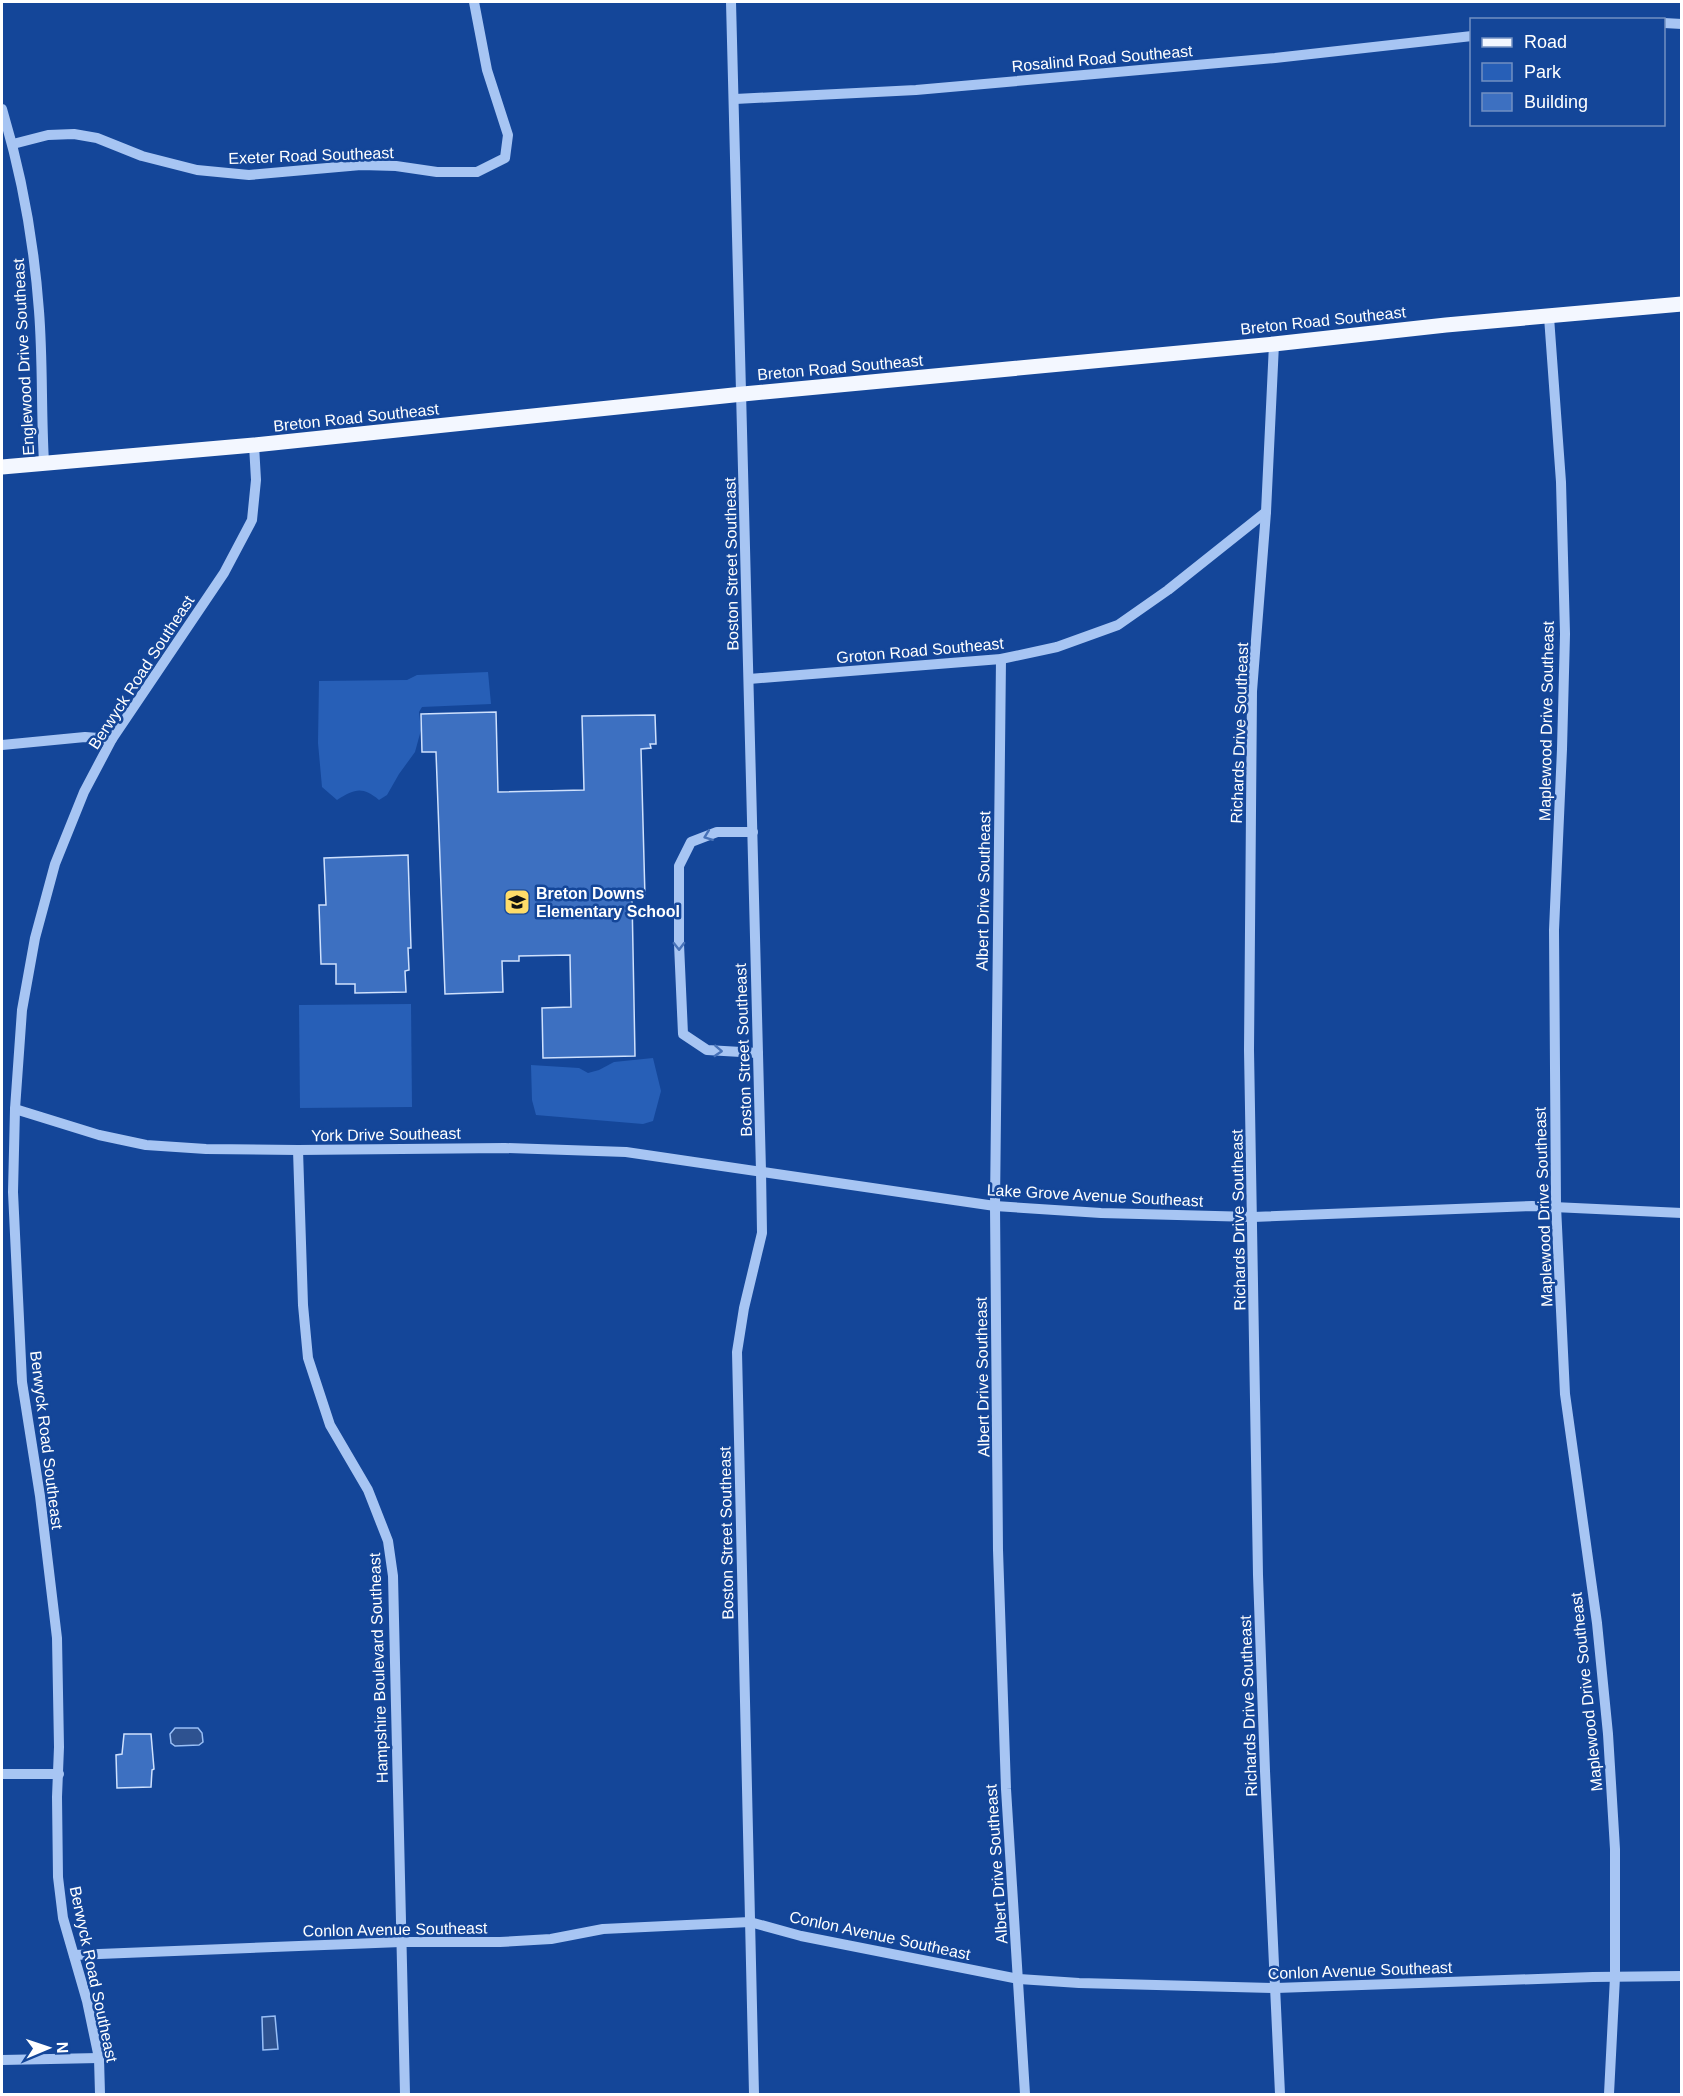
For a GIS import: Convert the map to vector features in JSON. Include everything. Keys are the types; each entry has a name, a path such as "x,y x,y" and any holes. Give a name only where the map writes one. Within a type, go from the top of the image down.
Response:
{"main road":[{"name":"Breton Road Southeast","path":"2,467 254,445 743,394 1682,304"}],"street":[{"name":"Exeter Road Southeast","path":"13,144 48,135 74,134 97,138 142,156 197,170 249,174 361,165 477,172 505,158 508,135 487,70 474,2"},
{"name":"Boston Street Southeast","path":"731,2 743,394 762,1233 736,1352 754,2094"},
{"path":"1665,23 1682,24"},
{"name":"Rosalind Road Southeast","path":"735,99 916,90 1275,57 1470,36"},
{"name":"Englewood Drive Southeast","path":"2,109 13,144 36,268 41,343 44,462"},
{"name":"Maplewood Drive Southeast","path":"1549,317 1561,482 1564,634 1562,749 1554,930 1556,1206 1565,1394 1597,1623 1608,1734 1615,1850 1615,1977 1609,2094"},
{"name":"Richards Drive Southeast","path":"1274,344 1266,512 1252,691 1249,1050 1258,1575 1280,2094"},
{"name":"Berwyck Road Southeast","path":"100,2094 99,2058 63,1918 58,1877 57,1638 40,1496 22,1382 13,1192 15,1109 22,1010 35,938 55,864 84,792 112,739 224,573 252,520 256,480 254,445"},
{"name":"Groton Road Southeast","path":"749,679 1001,659 1057,646 1118,625 1168,590 1266,512"},
{"name":"Albert Drive Southeast","path":"1001,659 995,1206 998,1550 1006,1789 1025,2094"},
{"path":"2,745 85,737 112,739"},
{"path":"753,832 717,832 691,842 679,866 679,944 683,1034 707,1050 758,1053"},
{"name":"York Drive Southeast","path":"15,1109 99,1135 146,1145 206,1149 505,1148 626,1152 761,1171"},
{"name":"Hampshire Boulevard Southeast","path":"298,1150 303,1305 308,1358 330,1425 372,1500 388,1541 393,1576 405,2094"},
{"name":"Lake Grove Avenue Southeast","path":"761,1171 995,1206 1101,1213 1253,1217 1556,1206 1682,1213"},
{"path":"2,1774 59,1774"},
{"name":"Conlon Avenue Southeast","path":"74,1955 401,1942 500,1942 551,1939 603,1929 750,1922 801,1936 1019,1979 1079,1983 1276,1988 1682,1976"},
{"path":"2,2060 99,2058"}],"green space":[{"path":"488,672 491,704 422,707 419,712 421,730 415,752 387,795 379,800 363,791 354,791 337,800 322,787 318,743 319,681 407,680 417,675"},
{"path":"411,1004 412,1107 300,1108 299,1005"},
{"path":"653,1058 661,1091 653,1121 643,1124 536,1115 532,1100 531,1065 579,1068 588,1073 614,1062"}],"shaded area":[{"path":"175,1728 198,1728 202,1733 203,1742 199,1745 175,1746 171,1743 170,1734"},
{"path":"275,2016 278,2049 263,2050 262,2017"}],"building":[{"name":"Breton Downs Elementary School","path":"496,712 498,792 584,790 582,716 655,715 656,744 650,744 651,748 641,749 645,897 632,897 635,1056 543,1058 542,1008 571,1007 570,955 519,956 519,961 502,961 503,992 445,994 436,752 422,752 421,714"},
{"path":"408,855 411,948 408,948 409,970 405,971 406,992 355,993 355,984 336,984 336,964 321,964 319,905 326,905 324,858"},
{"path":"124,1734 151,1734 154,1769 152,1770 151,1787 117,1788 116,1755 122,1754"}],"place":[{"name":"Breton Downs Elementary School","path":"517,902"}]}
